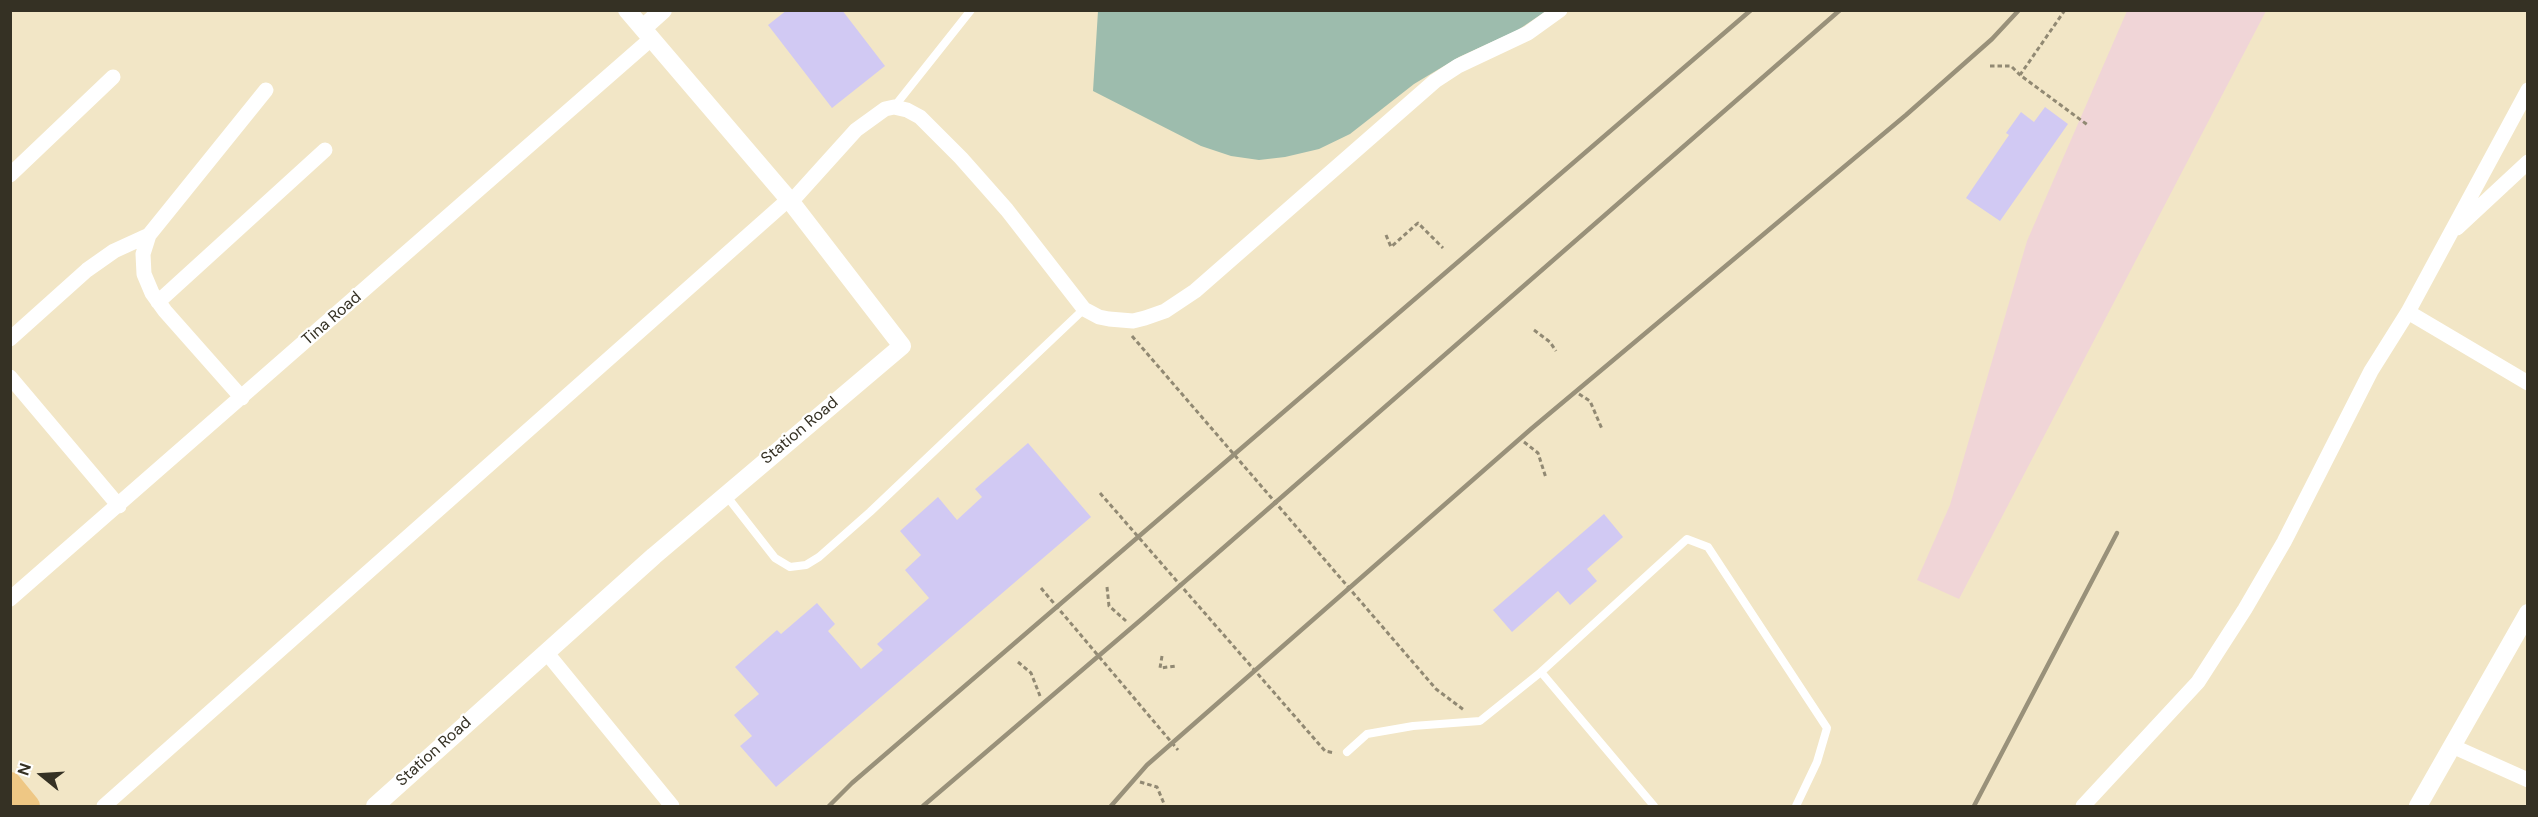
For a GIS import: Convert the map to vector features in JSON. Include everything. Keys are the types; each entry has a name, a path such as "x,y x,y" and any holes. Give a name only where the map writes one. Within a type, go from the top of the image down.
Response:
{"highway":[{"path":"10,784 28,807"}],"street":[{"name":"Station Road","path":"375,807 725,494 902,346 790,201 627,10"},
{"path":"648,33 663,10"},
{"path":"104,807 790,201 856,130 885,110 894,107 907,110 920,117 961,158 1007,210 1084,309 1099,317 1133,321 1155,316 1195,291 1435,81 1458,66 1514,41 1544,24 1560,10"},
{"name":"Tina Road","path":"10,599 242,398 648,33"},
{"path":"10,175 113,77"},
{"path":"242,398 158,302 144,274 143,254 149,235 266,90"},
{"path":"2083,807 2198,682 2246,609 2371,371 2408,312 2528,90"},
{"path":"158,302 326,150"},
{"path":"2448,236 2528,162"},
{"path":"10,339 87,270 114,251 149,235"},
{"path":"2408,312 2528,383"},
{"path":"10,377 119,506"},
{"path":"2418,807 2527,617"},
{"path":"546,652 672,807"},
{"path":"2452,746 2528,780"}],"lane":[{"path":"894,107 971,10"},
{"path":"725,494 775,558 790,567 806,566 870,512 1084,309"},
{"path":"1347,752 1367,734 1413,726 1480,722 1541,672 1687,539 1708,547 1827,728 1817,762 1796,807"},
{"path":"1541,672 1654,807"}],"path":[{"path":"2020,75 2065,10"},
{"path":"1990,66 2011,66 2089,126"},
{"path":"1386,235 1391,246 1418,223 1443,248"},
{"path":"1534,330 1550,342 1556,351"},
{"path":"1128,331 1436,689 1480,722"},
{"path":"1579,394 1590,401 1602,429"},
{"path":"1524,442 1538,453 1546,478"},
{"path":"1100,493 1325,751"},
{"path":"1107,587 1109,606 1126,621"},
{"path":"1041,588 1178,750"},
{"path":"1162,656 1160,668 1176,666"},
{"path":"1018,662 1031,673 1040,696"},
{"path":"1140,782 1157,787 1165,807"}],"shaded area":[{"path":"2127,11 2266,11 1959,599 1917,580 1950,505 2027,241"}],"green space":[{"path":"1098,11 1546,11 1518,30 1459,57 1414,84 1350,134 1319,149 1259,160 1231,156 1201,146 1093,91"}],"building":[{"path":"787,10 842,10 885,66 832,108 768,25"},
{"path":"2045,107 2068,124 2000,221 1966,198 2009,135 2006,133 2021,112 2034,122"},
{"path":"1028,443 1091,517 776,787 740,746 752,736 734,715 759,694 735,667 777,630 781,634 817,603 835,624 828,631 861,669 883,650 877,644 929,598 905,570 921,555 900,531 938,497 957,520 982,497 975,489"},
{"path":"1604,514 1623,537 1587,569 1597,581 1570,605 1558,591 1512,632 1493,610"}],"railway":[{"path":"829,806 852,783 1751,10"},
{"path":"923,806 1143,618 1840,10"},
{"path":"1111,806 1147,765 1531,429 1906,115 1992,39 2019,10"},
{"path":"1974,806 2117,533"}]}
